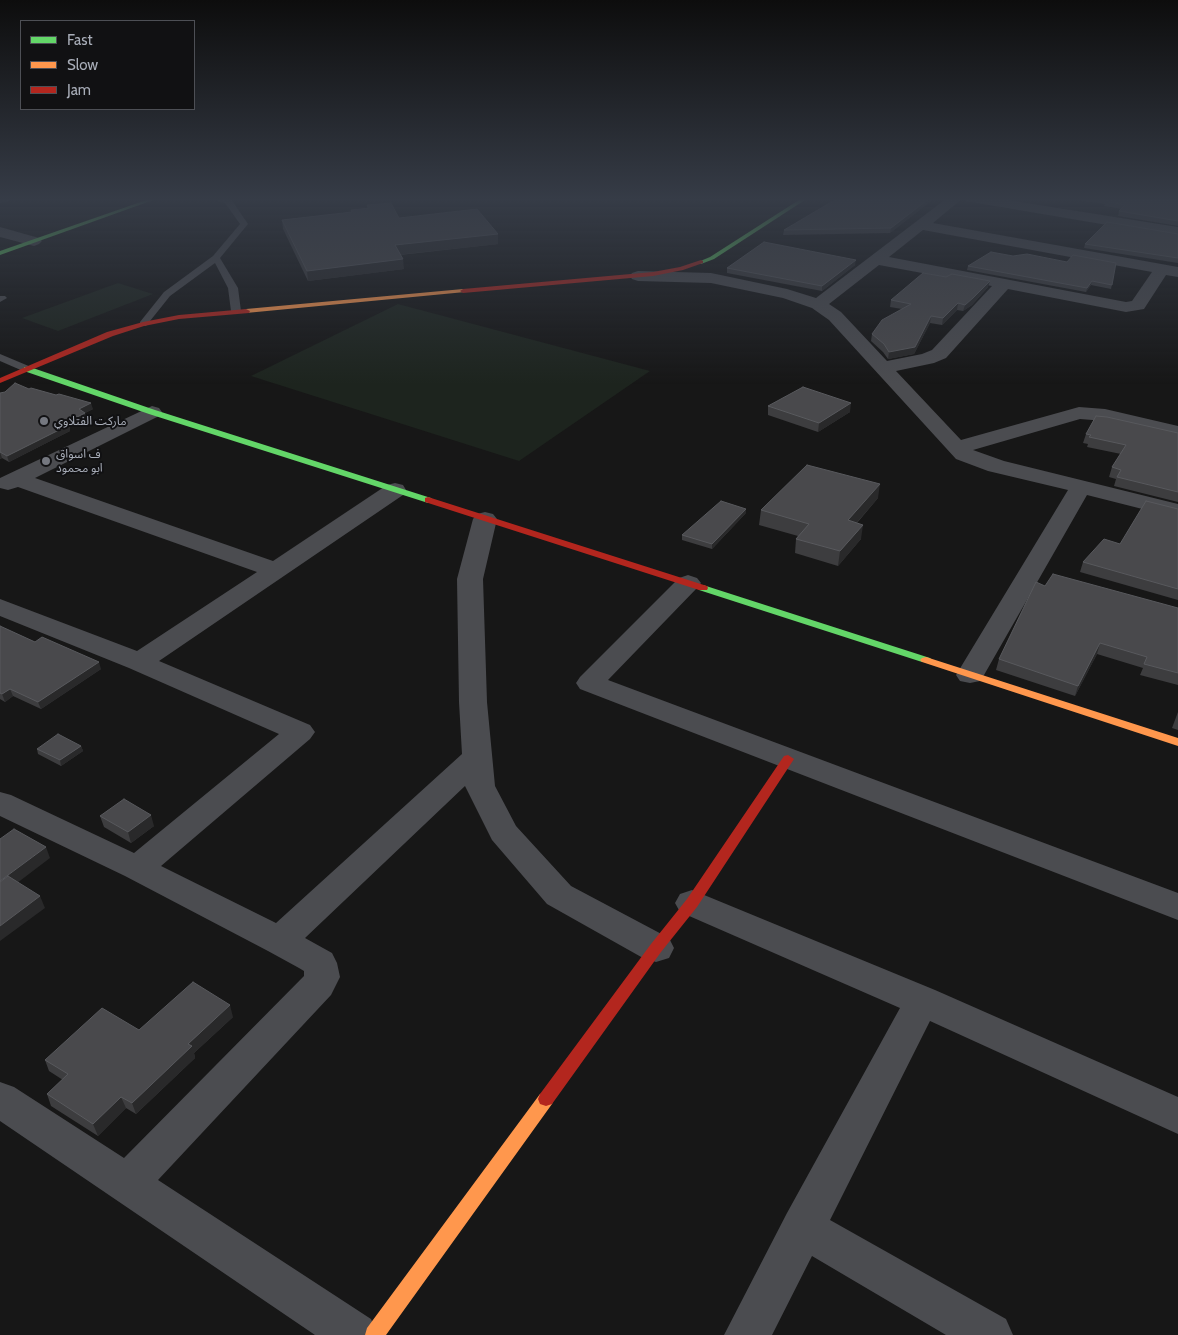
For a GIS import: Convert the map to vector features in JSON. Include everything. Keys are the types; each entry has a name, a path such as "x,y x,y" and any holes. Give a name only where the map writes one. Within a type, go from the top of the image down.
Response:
{"street":[{"path":"707,270 720,260"},
{"path":"818,304 872,260"},
{"path":"886,260 1115,306 1131,307 1139,303 1170,270"},
{"path":"1116,260 1170,270"},
{"path":"0,381 110,334 143,324 179,317 707,270 818,304 836,316 957,448 984,463 1178,511"},
{"path":"883,368 927,359 940,354 1004,284"},
{"path":"27,369 152,412 1178,742"},
{"path":"8,483 152,412"},
{"path":"957,448 1078,413 1105,415 1178,432"},
{"path":"8,483 275,570"},
{"path":"970,675 1080,487"},
{"path":"139,662 395,490"},
{"path":"485,519 470,579 472,692 480,786 503,832 560,896 656,948"},
{"path":"1032,569 1060,577"},
{"path":"688,583 590,683 1178,907"},
{"path":"0,607 139,662 300,732 137,868"},
{"path":"280,942 477,757"},
{"path":"374,1335 656,948 692,903 788,758"},
{"path":"0,803 137,868 280,942 319,963 322,970 322,977 318,985 127,1183"},
{"path":"692,903 922,1001 1178,1116"},
{"path":"747,1335 922,1001"},
{"path":"0,1100 355,1335"},
{"path":"802,1227 990,1335"}],"lane":[{"path":"143,324 167,294 213,260"},
{"path":"217,260 233,288 236,311"},
{"path":"0,357 27,369"}],"shaded area":[{"path":"118,283 153,294 58,331 22,318"},
{"path":"398,304 650,371 519,461 251,376"}],"building":[{"path":"302,260 393,260 307,271"},
{"path":"738,260 856,260 822,286 727,268"},
{"path":"977,260 1058,260 1067,262 1068,260 1101,260 1116,263 1112,285 1092,281 1087,288 968,266"},
{"path":"923,273 946,277 952,274 990,281 965,305 958,303 943,318 931,316 915,347 889,352 884,344 872,334 882,320 911,304 891,300"},
{"path":"15,383 29,389 59,394 91,403 79,409 85,413 65,423 69,425 7,456 0,452 0,393 5,392"},
{"path":"803,387 851,403 819,423 768,406"},
{"path":"1096,416 1178,433 1178,492 1117,477 1121,470 1112,467 1126,445 1089,437 1091,435 1086,434"},
{"path":"807,465 880,484 848,520 863,525 840,551 796,539 809,524 761,510"},
{"path":"721,501 746,509 712,544 682,535"},
{"path":"1146,501 1178,509 1178,589 1083,562 1104,539 1120,544"},
{"path":"1053,574 1178,608 1178,673 1144,664 1147,657 1100,643 1078,686 999,659 1036,582 1045,586"},
{"path":"0,626 35,642 42,637 99,662 38,702 10,689 2,694 0,693"},
{"path":"58,734 81,746 60,760 37,749"},
{"path":"124,799 151,815 128,832 100,816"},
{"path":"14,829 46,847 0,881 0,839"},
{"path":"8,876 40,896 0,926 0,882"},
{"path":"193,982 230,1005 188,1044 192,1046 132,1103 121,1097 93,1124 47,1094 68,1074 45,1060 102,1008 139,1030"}],"traffic: fast":[{"path":"701,262 706,260"},
{"path":"27,369 152,412 428,500"},
{"path":"703,588 926,660"}],"traffic: slow":[{"path":"246,311 463,291"},
{"path":"926,660 1178,742"},
{"path":"374,1335 546,1099"}],"traffic: jam":[{"path":"463,291 653,274 681,269 701,262"},
{"path":"0,381 110,334 143,324 179,317 246,311"},
{"path":"428,500 703,588"},
{"path":"546,1099 656,948 692,903 788,759"}],"place":[{"name":"ماركت الفتلاوي","path":"44,421"},
{"name":"ف اسواق ابو محمود","path":"46,461"}]}
